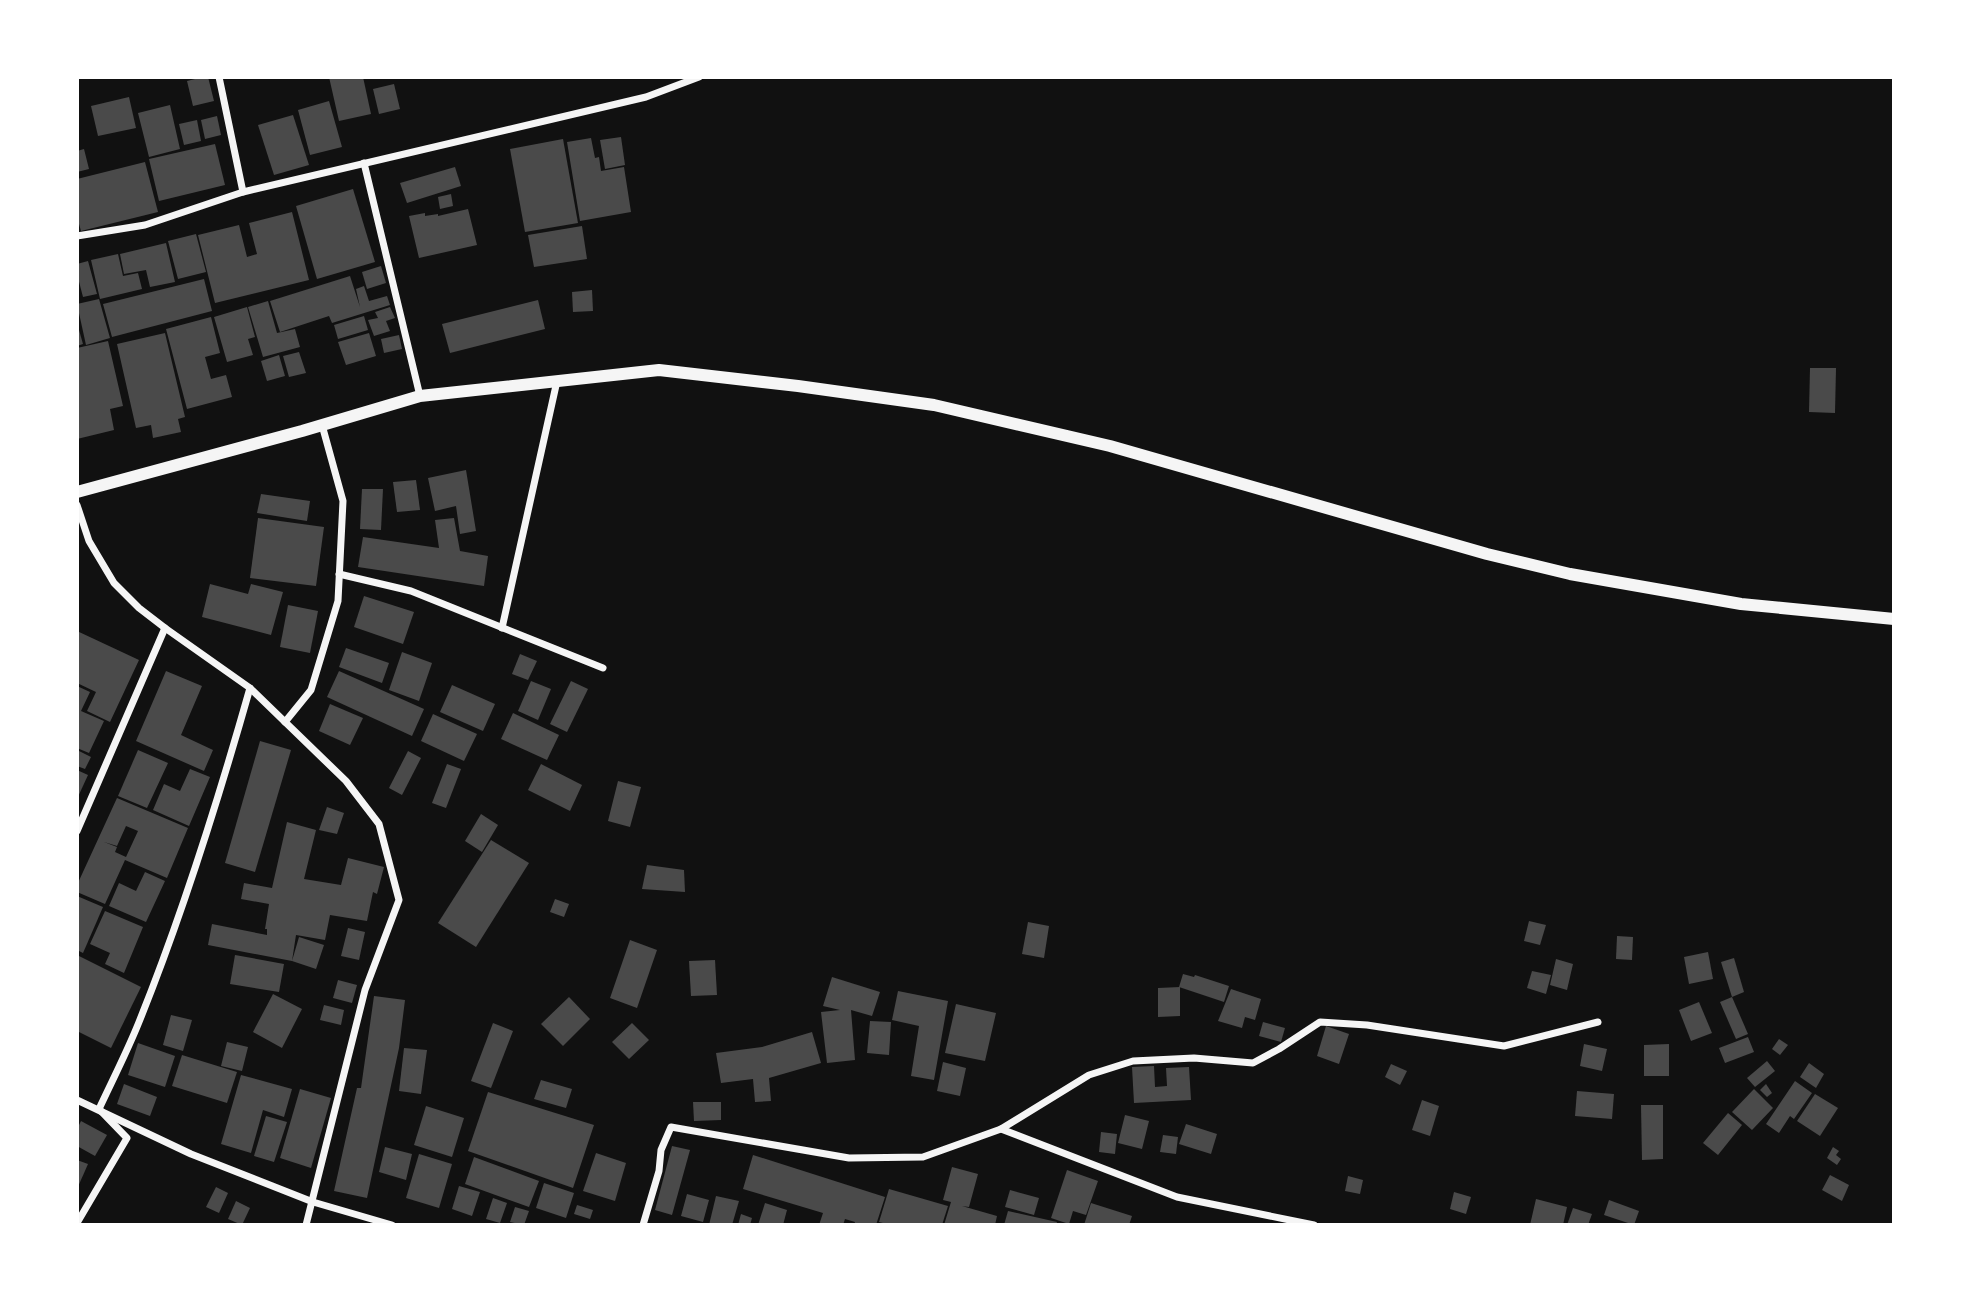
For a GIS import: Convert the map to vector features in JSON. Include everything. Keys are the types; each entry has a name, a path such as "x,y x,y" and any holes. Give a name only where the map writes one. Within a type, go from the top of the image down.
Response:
{"street":[{"path":"219,77 243,192"},
{"path":"77,236 145,225 243,192 646,97 699,77"},
{"path":"364,163 419,396"},
{"path":"77,492 419,396 659,370 934,405 1110,446 1487,554 1570,574 1741,604 1894,619"},
{"path":"502,628 557,381"},
{"path":"285,722 311,690 338,601 343,501 322,425"},
{"path":"77,505 89,541 114,583 139,608 250,688 346,781 379,824 399,900 365,990 306,1225"},
{"path":"339,574 411,591 603,668"},
{"path":"77,831 165,628"},
{"path":"99,1110 139,1024 217,806 250,688"},
{"path":"643,1225 659,1171 661,1150 670,1128 849,1158 923,1157 1002,1129 1089,1075 1133,1061 1194,1058 1253,1063 1320,1022 1367,1025 1504,1046 1598,1023"},
{"path":"77,1100 191,1154 313,1202 391,1225"},
{"path":"77,1223 127,1138 99,1110"},
{"path":"1002,1129 1177,1197 1314,1225"}],"building":[{"path":"208,77 214,101 193,106 187,81"},
{"path":"329,77 363,77 371,114 339,121"},
{"path":"394,84 400,109 379,114 373,89"},
{"path":"129,97 136,128 98,136 91,106"},
{"path":"329,101 342,147 310,155 298,110"},
{"path":"170,105 180,149 149,157 138,113"},
{"path":"293,115 309,165 274,175 258,125"},
{"path":"217,116 221,135 205,139 201,120"},
{"path":"197,120 201,141 184,145 179,124"},
{"path":"621,137 625,165 605,169 600,140"},
{"path":"591,138 595,158 599,157 601,171 624,167 631,212 580,221 567,142"},
{"path":"563,139 578,223 525,232 510,149"},
{"path":"215,144 225,185 159,201 149,159"},
{"path":"84,149 89,169 77,172 77,151"},
{"path":"145,162 158,212 81,231 77,217 77,179"},
{"path":"455,167 461,186 407,203 400,183"},
{"path":"353,189 375,262 317,279 296,206"},
{"path":"451,194 453,206 440,209 438,197"},
{"path":"468,209 477,245 419,258 409,216 425,213 425,216 438,216"},
{"path":"292,212 309,280 215,303 198,235 239,225 247,257 257,254 249,223"},
{"path":"582,226 587,259 534,267 528,235"},
{"path":"196,234 206,272 178,279 168,241"},
{"path":"166,243 175,282 150,287 146,270 124,274 120,254"},
{"path":"118,254 123,276 138,273 142,289 100,299 91,260"},
{"path":"88,261 97,294 83,297 77,264"},
{"path":"381,266 386,283 367,289 362,272"},
{"path":"350,276 360,307 356,289 364,286 369,301 387,296 390,305 332,323 329,316 280,332 270,301"},
{"path":"204,279 212,311 112,337 103,304"},
{"path":"592,290 593,311 573,312 572,292"},
{"path":"99,299 110,338 86,345 77,304"},
{"path":"538,300 545,329 450,353 442,324"},
{"path":"268,301 277,333 295,329 300,347 263,357 248,307"},
{"path":"247,307 255,337 248,339 253,355 227,362 214,317"},
{"path":"390,307 395,318 386,321 390,331 374,336 368,320 378,318 375,312"},
{"path":"364,316 368,330 338,339 334,325"},
{"path":"211,317 220,353 205,357 211,379 226,375 232,397 187,409 166,329"},
{"path":"77,323 83,344 77,346"},
{"path":"165,333 185,417 178,419 181,432 153,438 151,425 136,428 117,344"},
{"path":"369,333 376,356 346,365 338,342"},
{"path":"399,335 402,349 384,353 381,339"},
{"path":"108,341 123,406 110,409 114,430 77,439 77,348"},
{"path":"299,352 306,373 289,377 283,356"},
{"path":"279,355 285,376 267,381 261,361"},
{"path":"1810,368 1836,368 1835,413 1809,412"},
{"path":"466,470 476,531 460,534 456,506 435,511 428,478"},
{"path":"416,480 420,510 397,512 393,482"},
{"path":"362,489 383,489 381,530 360,529"},
{"path":"261,494 310,501 307,521 257,513"},
{"path":"258,518 324,527 316,586 250,578"},
{"path":"454,518 460,551 488,556 484,586 358,567 363,537 439,548 435,520"},
{"path":"210,584 248,594 251,584 283,592 271,635 202,617"},
{"path":"364,596 414,612 403,644 354,627"},
{"path":"288,605 318,611 310,653 280,647"},
{"path":"77,631 139,660 110,722 87,711 96,692 77,683"},
{"path":"346,648 389,663 382,683 339,667"},
{"path":"402,652 432,663 419,701 389,690"},
{"path":"520,654 537,661 528,680 512,674"},
{"path":"166,671 202,686 181,735 213,750 204,771 136,741"},
{"path":"339,671 424,709 412,736 327,697"},
{"path":"531,681 551,689 538,720 518,711"},
{"path":"571,681 588,689 567,732 550,724"},
{"path":"452,685 495,704 483,731 440,712"},
{"path":"77,686 90,692 81,711 104,721 89,753 77,748"},
{"path":"330,704 363,718 350,745 319,731"},
{"path":"513,713 559,735 547,760 501,739"},
{"path":"433,714 477,734 464,761 421,741"},
{"path":"260,741 291,750 255,872 225,863"},
{"path":"77,750 91,757 85,769 77,766"},
{"path":"138,750 168,763 147,808 118,796"},
{"path":"408,751 421,758 402,795 389,788"},
{"path":"447,764 461,769 446,808 432,803"},
{"path":"541,764 582,785 570,811 528,790"},
{"path":"190,769 210,777 189,826 153,810 164,784 180,791"},
{"path":"77,770 88,775 77,799"},
{"path":"618,781 641,787 630,827 608,821"},
{"path":"117,798 188,828 167,878 125,860 105,904 77,892 77,885","holes":["126,826 138,831 126,857 115,852 117,847 104,842 117,846"]},
{"path":"327,807 344,813 337,834 319,830"},
{"path":"481,814 498,825 482,852 465,841"},
{"path":"287,822 316,830 304,879 341,885 348,858 384,867 377,894 373,892 367,921 330,915 325,940 296,935 292,961 208,945 212,924 267,935 265,929 269,904 241,899 244,883 272,888"},
{"path":"491,840 529,863 476,947 438,923"},
{"path":"647,865 684,870 685,892 642,889"},
{"path":"145,872 165,881 146,922 109,906 119,883 136,891"},
{"path":"77,896 103,907 83,953 77,950"},
{"path":"555,899 569,904 564,917 550,912"},
{"path":"105,911 143,927 124,973 105,964 110,953 90,944"},
{"path":"1529,921 1546,925 1540,945 1524,941"},
{"path":"1028,922 1049,926 1044,958 1022,954"},
{"path":"348,928 365,932 359,960 341,956"},
{"path":"1617,936 1633,937 1632,960 1616,959"},
{"path":"299,937 324,945 316,969 292,961"},
{"path":"630,940 657,950 637,1008 610,998"},
{"path":"1708,952 1713,979 1689,984 1684,957"},
{"path":"77,955 141,987 111,1048 77,1031"},
{"path":"235,955 284,964 279,992 230,984"},
{"path":"1734,958 1744,992 1732,997 1721,962"},
{"path":"1556,959 1573,964 1567,990 1550,985"},
{"path":"715,960 717,995 691,996 689,961"},
{"path":"1532,971 1551,975 1546,994 1527,988"},
{"path":"1183,974 1229,986 1224,1002 1179,987"},
{"path":"832,977 880,992 872,1016 851,1010 855,1060 827,1063 821,1012 840,1010 823,1006"},
{"path":"338,980 357,985 352,1003 333,998"},
{"path":"1180,987 1180,1016 1158,1017 1158,988"},
{"path":"1231,989 1261,999 1255,1020 1245,1017 1242,1028 1218,1021"},
{"path":"898,991 948,1001 934,1080 911,1076 919,1026 892,1020"},
{"path":"273,994 302,1009 282,1048 253,1032"},
{"path":"374,996 405,1000 399,1048 367,1198 334,1191 357,1088 361,1088"},
{"path":"569,997 590,1019 563,1046 541,1024"},
{"path":"1732,997 1748,1034 1736,1039 1720,1002"},
{"path":"1699,1002 1712,1033 1691,1041 1679,1010"},
{"path":"956,1004 996,1013 985,1061 945,1053"},
{"path":"324,1005 344,1010 341,1025 320,1020"},
{"path":"171,1015 192,1020 183,1051 163,1045"},
{"path":"870,1021 891,1022 889,1055 867,1053"},
{"path":"1263,1022 1285,1028 1281,1042 1259,1036"},
{"path":"493,1023 513,1031 491,1088 471,1081"},
{"path":"632,1023 649,1040 629,1059 612,1042"},
{"path":"1326,1026 1349,1034 1339,1064 1317,1056"},
{"path":"812,1032 821,1063 769,1078 771,1101 755,1102 753,1079 721,1083 716,1053 762,1047"},
{"path":"1748,1037 1754,1052 1725,1063 1719,1048"},
{"path":"1779,1039 1788,1045 1780,1055 1772,1049"},
{"path":"227,1042 248,1047 242,1071 221,1066"},
{"path":"138,1043 175,1056 165,1087 128,1075"},
{"path":"1584,1044 1607,1049 1602,1071 1580,1066"},
{"path":"1669,1044 1669,1076 1644,1076 1644,1045"},
{"path":"404,1048 427,1050 421,1094 399,1091"},
{"path":"182,1055 237,1072 227,1103 172,1086"},
{"path":"1767,1061 1775,1071 1755,1087 1747,1078"},
{"path":"943,1062 966,1068 960,1096 937,1091"},
{"path":"1809,1063 1824,1074 1816,1088 1800,1077"},
{"path":"1391,1064 1407,1071 1400,1085 1385,1077"},
{"path":"1154,1066 1155,1087 1167,1086 1166,1068 1189,1067 1191,1100 1134,1103 1132,1067"},
{"path":"241,1075 292,1089 284,1117 263,1110 251,1153 221,1144"},
{"path":"541,1080 572,1089 566,1108 534,1099"},
{"path":"1795,1081 1812,1093 1794,1119 1790,1116 1779,1133 1766,1124"},
{"path":"124,1084 157,1097 150,1116 117,1104"},
{"path":"1766,1084 1772,1093 1767,1097 1760,1090"},
{"path":"300,1089 331,1098 311,1168 280,1158"},
{"path":"1754,1089 1773,1108 1752,1130 1732,1112"},
{"path":"1577,1091 1614,1094 1612,1119 1575,1116"},
{"path":"488,1092 594,1125 573,1188 468,1151"},
{"path":"1815,1094 1838,1108 1820,1136 1797,1121"},
{"path":"1422,1100 1439,1106 1430,1136 1412,1130"},
{"path":"693,1102 721,1102 721,1120 694,1121"},
{"path":"1641,1105 1663,1105 1663,1159 1642,1160"},
{"path":"426,1106 464,1118 452,1157 414,1145"},
{"path":"1728,1113 1742,1125 1718,1155 1703,1143"},
{"path":"1125,1115 1149,1121 1142,1149 1118,1143"},
{"path":"266,1116 287,1122 274,1162 254,1156"},
{"path":"81,1121 107,1135 95,1156 77,1146 77,1129"},
{"path":"1186,1124 1217,1134 1211,1154 1179,1144"},
{"path":"1101,1132 1117,1134 1115,1154 1099,1152"},
{"path":"1163,1135 1178,1137 1176,1154 1160,1152"},
{"path":"672,1146 690,1150 672,1215 655,1210"},
{"path":"385,1147 412,1154 406,1180 379,1172"},
{"path":"1833,1147 1839,1151 1836,1155 1841,1159 1837,1165 1827,1158"},
{"path":"596,1153 626,1163 615,1201 583,1191"},
{"path":"419,1154 452,1164 439,1208 406,1198"},
{"path":"753,1155 885,1197 876,1225 854,1225 855,1222 845,1219 843,1225 819,1225 823,1213 743,1189"},
{"path":"474,1157 539,1181 529,1207 465,1184"},
{"path":"77,1160 88,1164 77,1189"},
{"path":"952,1167 978,1174 969,1207 962,1206 997,1216 995,1225 944,1225 951,1202 943,1200"},
{"path":"1067,1170 1098,1181 1086,1215 1073,1211 1069,1224 1051,1218"},
{"path":"1830,1175 1849,1185 1842,1201 1822,1190"},
{"path":"1348,1176 1363,1180 1360,1194 1345,1191"},
{"path":"544,1183 574,1193 566,1218 536,1208"},
{"path":"459,1186 480,1192 472,1216 452,1209"},
{"path":"216,1187 228,1193 219,1213 206,1207"},
{"path":"889,1189 948,1206 942,1225 891,1225 879,1222"},
{"path":"1010,1190 1039,1198 1034,1215 1005,1207"},
{"path":"1454,1192 1471,1197 1466,1214 1450,1209"},
{"path":"687,1194 709,1200 703,1222 681,1216"},
{"path":"716,1196 739,1201 732,1225 709,1225"},
{"path":"493,1198 507,1203 500,1223 486,1219"},
{"path":"1536,1199 1567,1207 1563,1225 1530,1225"},
{"path":"1609,1200 1639,1211 1634,1225 1604,1215"},
{"path":"236,1201 250,1208 242,1225 228,1219"},
{"path":"765,1203 787,1210 783,1225 758,1225"},
{"path":"1091,1203 1132,1216 1129,1225 1084,1225"},
{"path":"577,1205 593,1210 590,1219 574,1214"},
{"path":"515,1207 529,1211 524,1225 510,1222"},
{"path":"1573,1208 1592,1214 1588,1225 1567,1225"},
{"path":"1008,1211 1057,1222 1056,1225 1004,1225"},
{"path":"741,1214 752,1218 750,1225 738,1225"}]}
